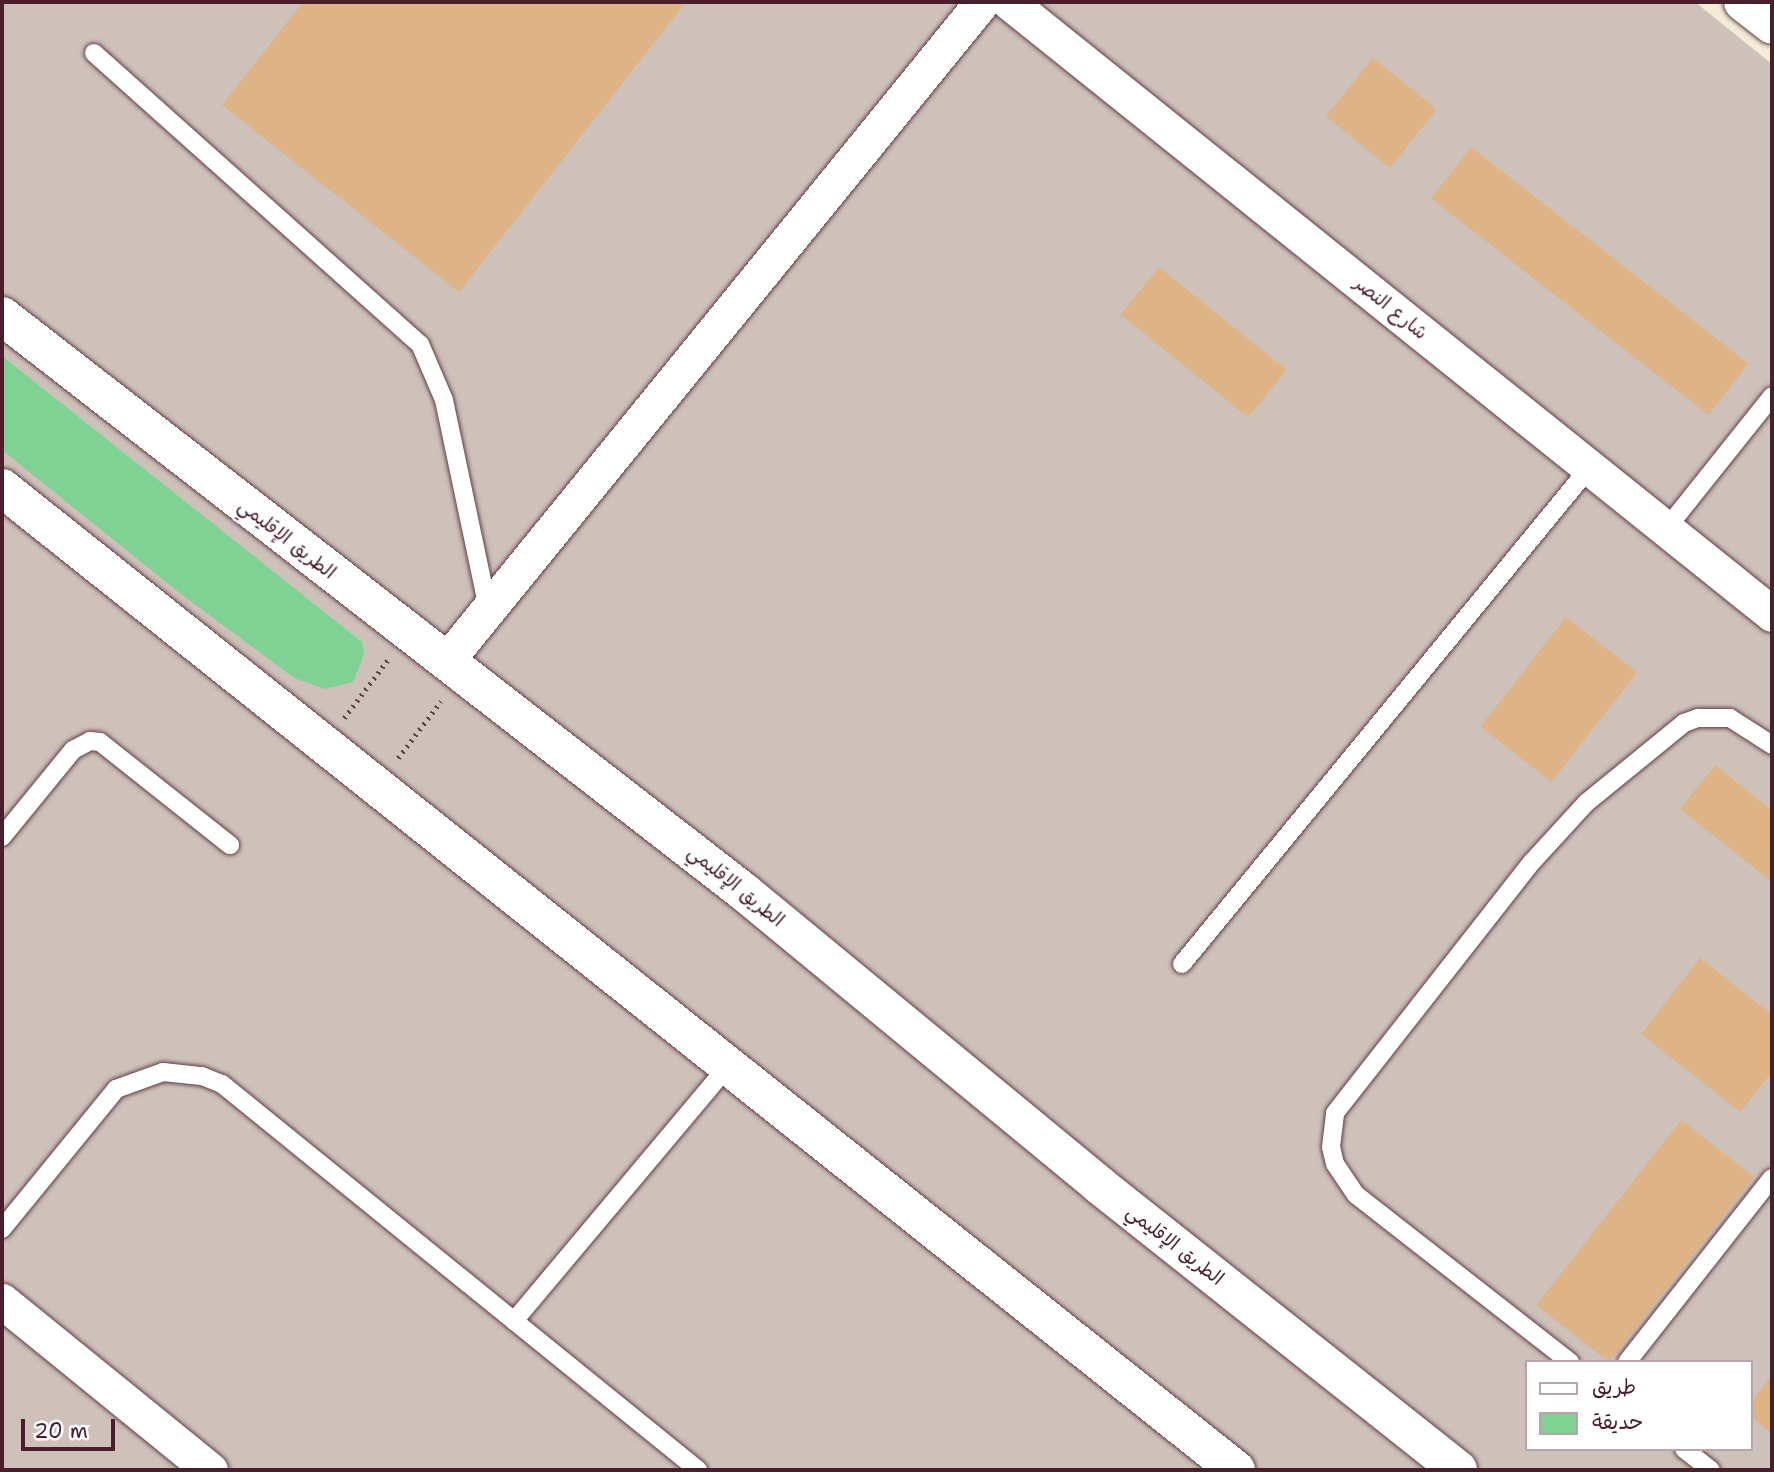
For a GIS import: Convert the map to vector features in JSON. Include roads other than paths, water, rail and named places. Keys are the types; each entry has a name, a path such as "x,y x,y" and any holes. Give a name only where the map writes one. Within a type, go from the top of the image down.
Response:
{"main road":[{"path":"1743,2 1772,25"},
{"name":"الطريق الإقليمي","path":"2,316 744,892 1099,1185 1458,1470"},
{"path":"2,488 379,784 1236,1470"}],"street":[{"path":"455,666 488,609 982,2"},
{"name":"شارع النصر","path":"1009,2 1772,614"},
{"path":"2,1301 210,1470"}],"lane":[{"path":"94,53 420,344 444,400 488,609"},
{"path":"1666,528 1772,396"},
{"path":"1182,964 1590,467"},
{"path":"1567,1360 1356,1195 1335,1164 1331,1147 1335,1113 1532,862 1586,803 1684,723 1698,718 1730,718 1772,745"},
{"path":"2,837 73,750 90,741 100,742 230,845"},
{"path":"514,1321 730,1064"},
{"path":"2,1229 116,1089 147,1075 181,1072 222,1084 698,1470"},
{"path":"1630,1360 1772,1178"},
{"path":"1687,1451 1711,1470"}]}
